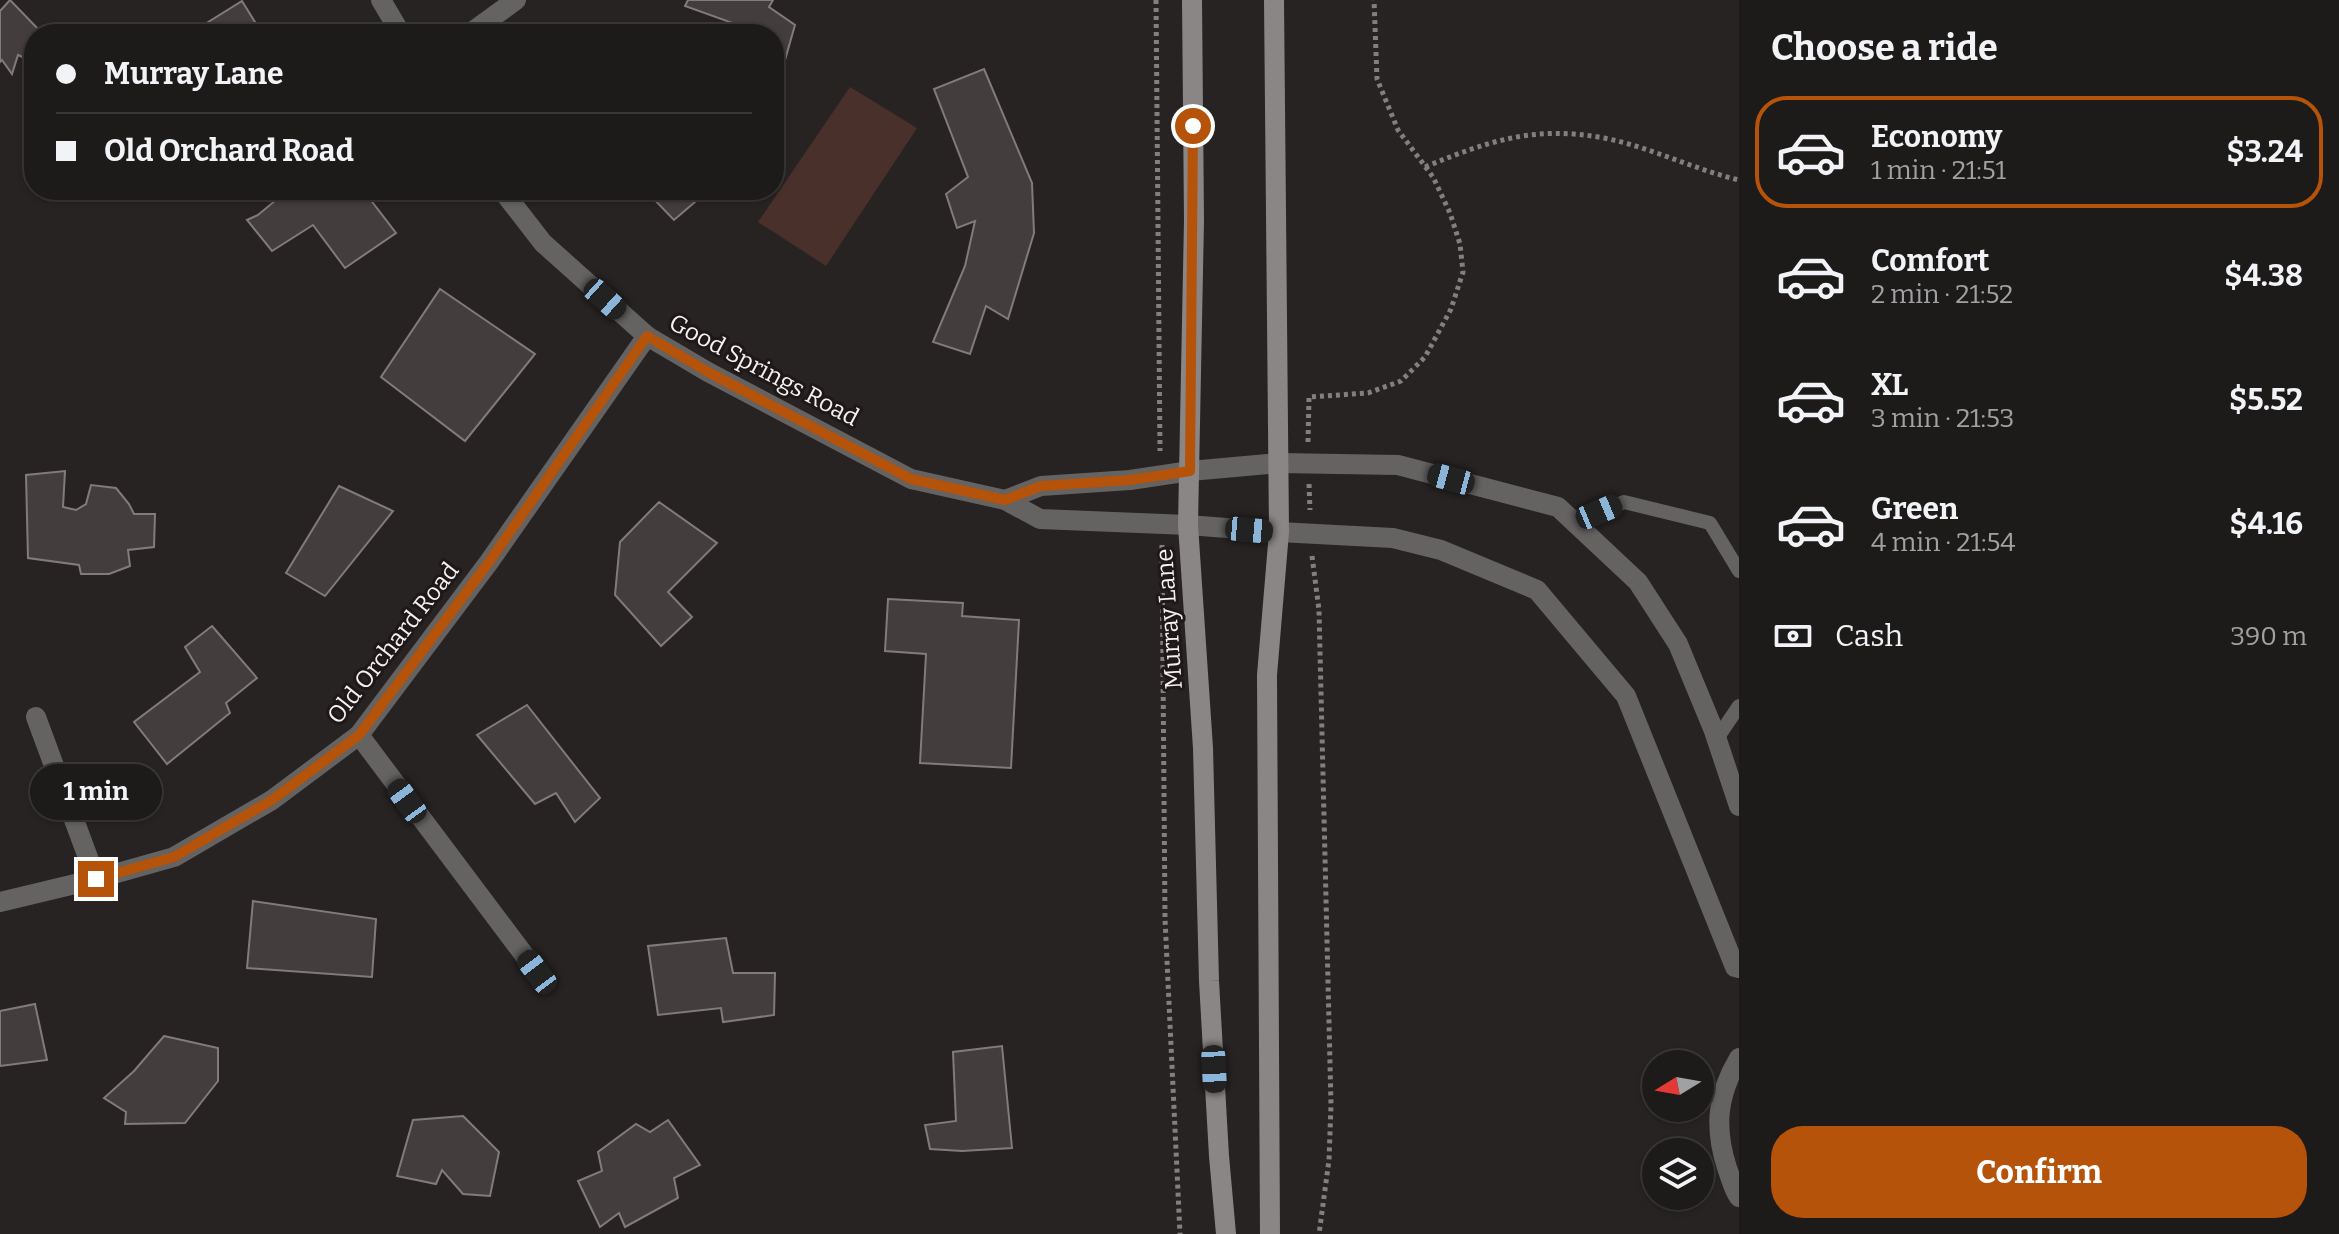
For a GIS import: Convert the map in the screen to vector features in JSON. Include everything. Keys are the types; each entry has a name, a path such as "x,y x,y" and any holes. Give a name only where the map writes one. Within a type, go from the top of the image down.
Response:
{"main road":[{"name":"Murray Lane","path":"1192,0 1194,220 1188,525 1203,748 1210,997 1226,1234"},
{"path":"1270,1234 1267,675 1279,532 1274,0"}],"street":[{"path":"381,0 395,24"},
{"path":"483,24 516,0"},
{"name":"Good Springs Road","path":"510,200 543,243 647,336 708,372 911,479 1005,500 1040,519 1162,523 1393,538 1429,547 1537,590 1626,696 1735,967 1739,968"},
{"name":"Old Orchard Road","path":"0,902 174,857 272,800 359,735 489,562 647,336"},
{"path":"1005,500 1041,486 1279,463 1398,465 1558,507 1638,582 1678,644 1739,806"},
{"path":"36,717 96,879"},
{"path":"359,735 537,972"},
{"path":"1739,1058 1721,1097 1718,1129 1723,1155 1739,1197"}],"lane":[{"path":"1575,523 1624,502 1710,523 1739,571"},
{"path":"1716,740 1739,706"}],"path":[{"path":"1156,0 1160,476"},
{"path":"1319,1234 1329,1160 1331,1105 1319,610 1311,534 1309,397 1368,393 1401,381 1425,357 1451,309 1463,272 1460,244 1450,213 1433,177 1398,130 1377,79 1374,0"},
{"path":"1425,167 1515,135 1562,133 1606,138 1739,180"},
{"path":"1162,523 1165,919 1180,1234"}],"shaded area":[{"path":"850,87 917,128 826,266 758,222 773,200 784,200 784,184"}],"building":[{"path":"10,0 33,24 24,24 24,58 18,55 12,74 2,60 0,62 0,11"},
{"path":"688,0 773,0 769,7 795,25 784,64 784,24 735,24 685,6"},
{"path":"242,1 256,24 205,24"},
{"path":"984,69 1032,183 1034,233 1008,319 986,306 970,354 933,342 965,266 975,221 957,228 946,194 968,177 934,89"},
{"path":"276,200 371,200 396,233 345,268 313,225 272,251 247,220"},
{"path":"655,200 697,200 674,220"},
{"path":"440,289 535,354 465,441 381,377"},
{"path":"65,471 63,507 76,510 86,504 91,485 116,488 134,514 155,514 154,547 128,550 130,566 109,574 81,574 79,565 28,558 26,475"},
{"path":"339,486 393,511 325,596 286,573"},
{"path":"659,502 717,543 668,592 692,617 661,646 615,595 620,542"},
{"path":"888,599 963,603 962,616 1019,620 1011,768 920,763 926,654 885,651"},
{"path":"212,626 257,678 226,703 230,713 167,764 134,722 200,672 185,647"},
{"path":"527,705 600,798 575,822 556,793 535,804 477,735"},
{"path":"253,901 376,919 372,977 247,968"},
{"path":"726,938 733,973 775,973 774,1015 723,1022 721,1008 658,1015 648,946"},
{"path":"35,1004 47,1060 0,1066 0,1011"},
{"path":"164,1036 218,1048 218,1081 185,1123 125,1124 126,1112 104,1098 134,1071"},
{"path":"1002,1046 1012,1148 930,1149 925,1125 956,1121 953,1052"},
{"path":"463,1116 499,1152 490,1196 463,1194 442,1170 436,1184 397,1176 413,1120"},
{"path":"668,1120 700,1165 674,1178 678,1198 625,1227 619,1213 600,1227 578,1181 602,1171 598,1152 636,1124 650,1132"}],"route":[{"path":"96,879 174,857 272,800 359,735 489,562 647,336 708,372 911,479 1005,500 1041,486 1130,480 1190,471 1193,126"}]}
